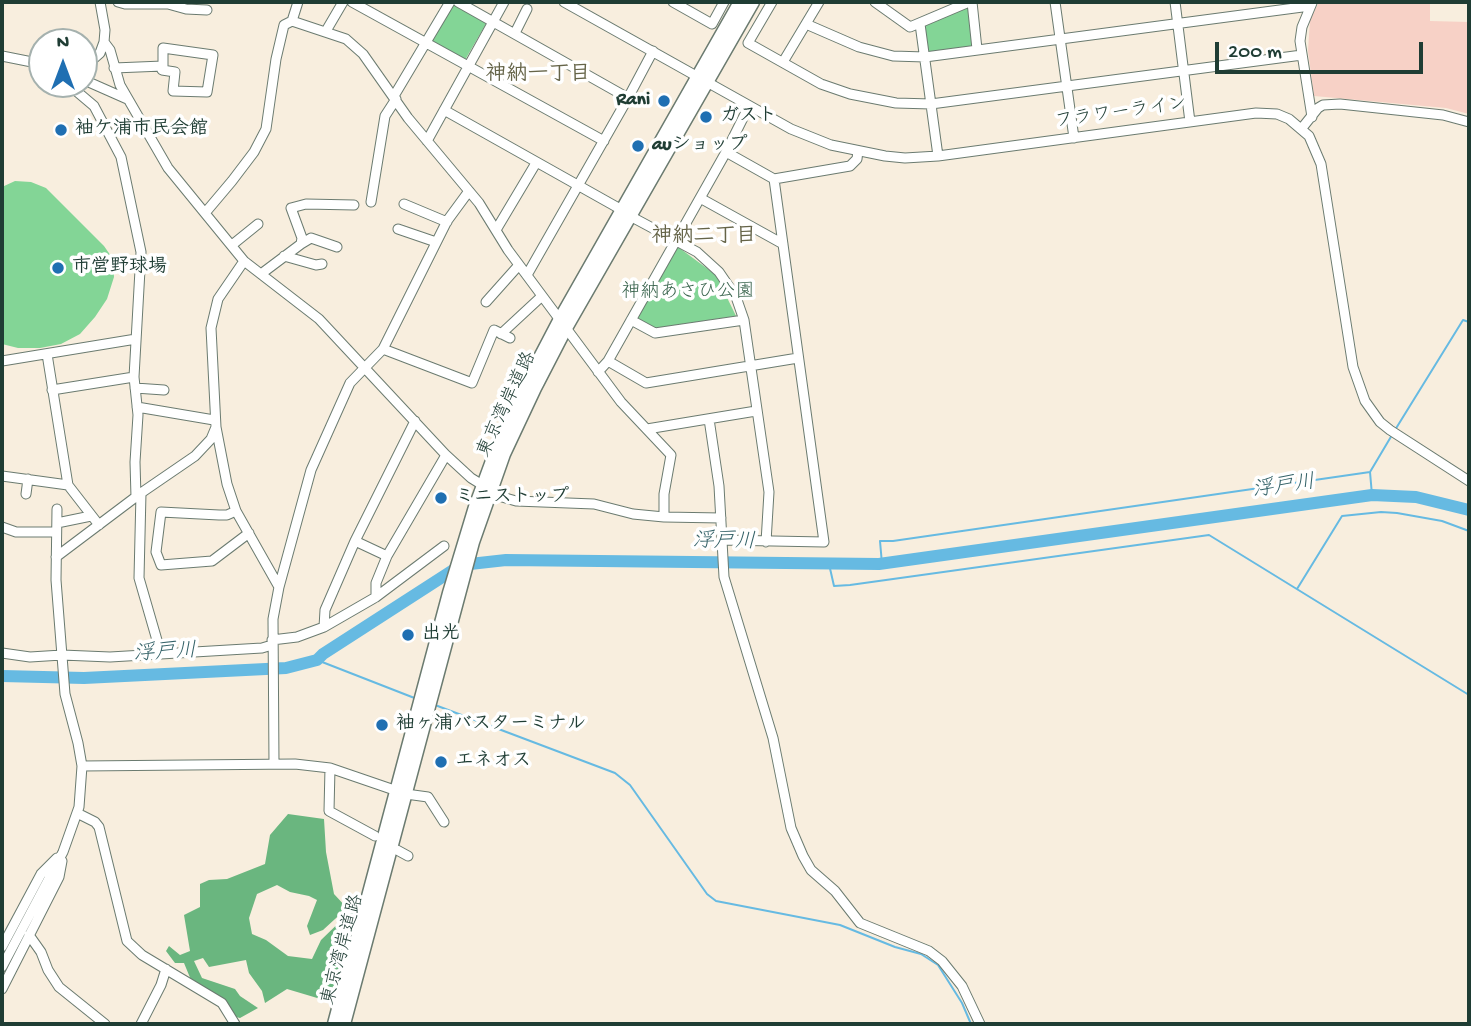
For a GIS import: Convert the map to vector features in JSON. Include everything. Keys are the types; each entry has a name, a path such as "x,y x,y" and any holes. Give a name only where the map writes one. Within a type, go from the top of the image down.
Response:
{"highway":[{"name":"東京湾岸道路","path":"703,79 740,2"},
{"name":"東京湾岸道路","path":"334,1024 487,488 563,323 703,79 753,2"},
{"name":"東京湾岸道路","path":"344,1024 400,793"}],"street":[{"path":"98,55 104,42 105,30 100,2"},
{"path":"118,2 168,4 186,9 206,10"},
{"path":"292,21 298,2"},
{"path":"326,31 343,2"},
{"path":"352,2 604,141"},
{"path":"371,202 385,116 450,2"},
{"path":"458,2 494,20 628,99"},
{"path":"426,141 505,2"},
{"name":"フラワーライン","path":"564,2 791,130 831,145 858,151 905,158 938,156 1266,113 1289,119 1302,128"},
{"path":"679,3 712,24 724,2"},
{"path":"772,2 748,43 821,84 850,94 896,103 931,104 1301,54"},
{"path":"783,62 819,2"},
{"path":"875,2 911,27 971,2 976,49"},
{"path":"1055,2 1074,138"},
{"path":"1175,2 1190,122"},
{"path":"806,24 837,39 870,50 892,56 925,57 1311,4 1302,27 1301,54 1311,117"},
{"path":"515,33 527,9"},
{"path":"205,213 232,181 266,129 281,29 284,25 292,21 346,39 363,54 426,141 488,214 519,265 621,402 671,455 664,494 664,517"},
{"path":"920,24 938,156"},
{"path":"104,42 110,50 114,68 127,99 168,168 244,261 319,319 446,455 487,488 516,501 594,504 633,514 664,517 721,518"},
{"path":"163,48 213,55 207,92 173,91 175,72 162,70 163,66 163,48"},
{"path":"527,275 653,51"},
{"path":"2,56 28,61"},
{"path":"114,68 163,66"},
{"path":"98,86 127,99"},
{"path":"85,98 94,106 121,157 141,252 134,377 137,407 139,578 161,654"},
{"path":"1469,122 1443,115 1340,104 1323,105 1302,128 1314,144 1321,164 1353,367 1365,401 1380,422 1390,430 1469,481"},
{"path":"598,372 631,320 749,106"},
{"path":"444,110 697,252 719,272 736,297 744,320 769,492 766,542"},
{"path":"726,152 774,179 850,166 857,159 858,151"},
{"path":"496,230 536,163"},
{"path":"722,542 824,542 774,179"},
{"path":"274,764 273,619 311,470 350,383 383,349 436,242 469,191"},
{"path":"700,198 783,244"},
{"path":"301,244 302,238 291,208 306,204 354,205"},
{"path":"404,204 447,222"},
{"path":"232,245 258,224"},
{"path":"398,229 436,242"},
{"path":"261,274 311,238 337,247"},
{"path":"284,256 316,265 322,264"},
{"path":"244,261 218,299 211,328 215,424 227,484 236,510 279,587"},
{"path":"486,302 519,265"},
{"path":"383,349 472,383 494,330 506,336 542,296"},
{"path":"631,320 655,333 744,320"},
{"path":"2,361 136,339"},
{"path":"47,354 68,485 99,525"},
{"path":"608,360 646,383 798,358"},
{"path":"52,390 134,377"},
{"path":"135,388 164,390"},
{"path":"137,407 215,424"},
{"path":"647,429 756,411"},
{"path":"709,419 719,486 724,577 773,738 790,828 811,870 835,891 860,923 929,951 942,961 961,986 979,1024"},
{"path":"324,627 325,610 355,541 415,421"},
{"path":"56,557 195,456 211,439 215,424"},
{"path":"376,597 376,583 387,556 446,455"},
{"path":"2,476 68,485"},
{"path":"26,494 28,479"},
{"path":"2,967 63,852 77,813 81,787 82,766 65,694 56,557 57,509"},
{"path":"236,510 227,515 161,512 156,552 161,565 212,561 249,533"},
{"path":"2,527 16,532 57,527 91,516"},
{"path":"355,541 387,556"},
{"path":"2,653 30,657 110,657 262,648 272,642 297,637 324,627 376,597 444,546"},
{"path":"82,766 274,764 330,768 400,793 428,797 444,822"},
{"path":"330,768 329,811 375,836"},
{"path":"77,813 95,821 99,827 127,940 142,955 222,1003 235,1024"},
{"path":"397,850 408,856"},
{"path":"2,989 59,877 63,852"},
{"path":"2,947 41,874 63,852"},
{"path":"29,935 59,987 101,1023"},
{"path":"141,1024 166,969"}],"shaded area":[{"path":"1319,2 1430,2 1430,21 1469,22 1469,114 1446,108 1314,96 1308,51 1310,20"}],"green space":[{"path":"453,3 487,22 465,60 431,40"},
{"path":"970,5 973,47 928,53 923,26"},
{"name":"市営野球場","path":"15,181 31,182 46,188 104,246 113,259 114,277 107,299 80,334 61,344 18,348 2,344 2,187"},
{"name":"神納あさひ公園","path":"678,247 716,275 736,316 656,328 637,318"},
{"path":"288,814 324,819 326,852 334,894 347,908 323,930 310,935 307,926 317,900 277,885 257,894 249,918 252,934 266,940 288,956 312,959 321,940 351,911 359,915 334,1003 287,989 265,1003 262,991 249,973 246,960 209,967 203,958 194,961 202,978 235,989 240,996 258,1008 240,1018 191,980 184,963 175,963 166,951 169,946 180,955 190,951 184,915 200,907 200,884 209,880 227,879 265,864 270,835"}],"waterway":[{"path":"1395,430 1463,320 1469,322"},
{"path":"1372,495 1370,472 1392,435"},
{"path":"882,564 880,541 1370,472"},
{"name":"浮戸川","path":"2,676 84,678 286,668 317,660 461,565 506,560 879,564 1372,495 1416,497 1469,510"},
{"path":"1297,589 1342,516 1397,513 1442,521 1469,531"},
{"path":"829,564 834,586 850,585 1209,535 1469,695"},
{"path":"317,660 417,699"},
{"path":"435,705 615,773 630,785 707,894 716,901 840,925 895,947 921,954 938,965 962,1003 971,1024"}],"place":[{"name":"Rani","path":"664,101"},
{"name":"ガスト","path":"706,117"},
{"name":"袖ケ浦市民会館","path":"61,130"},
{"name":"auショップ","path":"638,146"},
{"name":"市営野球場","path":"58,268"},
{"name":"ミニストップ","path":"441,498"},
{"name":"出光","path":"408,635"},
{"name":"袖ヶ浦バスターミナル","path":"382,725"},
{"name":"エネオス","path":"441,762"}],"district":[{"name":"神納一丁目","path":"538,76"},
{"name":"神納二丁目","path":"704,238"}]}
